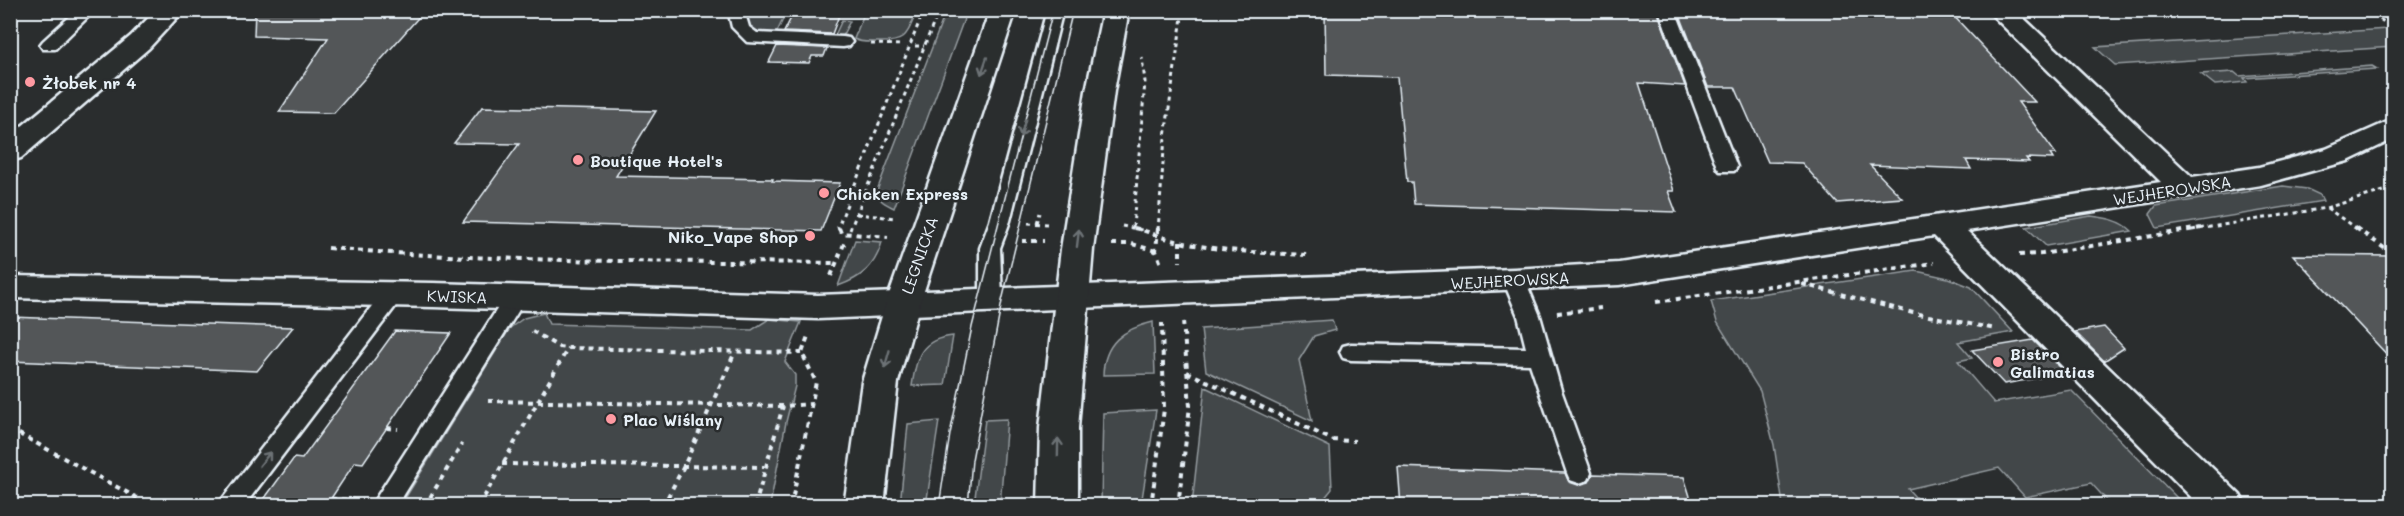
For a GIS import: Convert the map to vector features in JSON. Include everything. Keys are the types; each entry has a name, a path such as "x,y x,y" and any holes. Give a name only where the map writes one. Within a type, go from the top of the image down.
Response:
{"street":[{"path":"10,152 140,42 171,10"},
{"name":"LEGNICKA","path":"864,506 880,382 903,303 1003,10"},
{"path":"1058,506 1059,428 1080,224 1100,91 1116,10"},
{"path":"2000,10 2186,188"},
{"name":"WEJHEROWSKA","path":"991,299 1514,280 1619,274 2260,176 2326,158 2394,128"},
{"path":"1942,225 2226,506"},
{"name":"KWISKA","path":"10,287 516,297 818,307 991,299"}],"lane":[{"path":"49,45 87,10"},
{"path":"735,10 738,24 744,33 753,38 843,42"},
{"path":"991,299 990,248 1000,221 1055,10"},
{"path":"1667,10 1727,166"},
{"path":"1514,280 1529,316 1549,390 1579,473"},
{"path":"229,506 393,294"},
{"path":"383,506 516,297"},
{"path":"1351,352 1540,356"}],"path":[{"path":"888,237 841,233 838,227 924,10"},
{"path":"850,230 939,10"},
{"path":"1124,244 1156,251 1165,136 1183,10"},
{"path":"2367,10 2394,29"},
{"path":"915,46 924,46"},
{"path":"1133,227 1145,82 1142,54"},
{"path":"2326,208 2394,255"},
{"path":"1037,223 1040,213"},
{"path":"857,214 895,218"},
{"path":"1122,226 1180,241 1180,264"},
{"path":"828,283 846,239"},
{"path":"328,248 394,254 546,260 836,263"},
{"path":"1798,283 1913,313 2002,330"},
{"path":"1178,506 1190,406 1183,316"},
{"path":"1151,506 1164,409 1162,318"},
{"path":"525,340 531,330 559,347 568,348 802,353"},
{"path":"791,506 816,382 802,353 810,332"},
{"path":"479,506 568,348"},
{"path":"663,506 684,466 735,352"},
{"path":"1187,372 1333,440 1355,441"},
{"path":"482,410 494,390"},
{"path":"488,400 783,406 812,404"},
{"path":"755,506 764,467 783,406"},
{"path":"10,429 152,506"},
{"path":"425,506 465,439"},
{"path":"502,465 764,467"},
{"path":"331,499 360,500"}],"shaded area":[{"path":"739,10 787,11 776,34 835,35 842,20 850,21 841,38 781,38 765,36 752,30"},
{"path":"865,10 917,11 907,32 900,39 868,42 854,39"},
{"path":"946,11 967,11 894,208 880,198 878,188"},
{"path":"2388,29 2393,33 2393,47 2115,65 2095,47"},
{"path":"2372,66 2377,69 2244,78 2247,82 2215,85 2201,74 2234,72 2239,76"},
{"path":"2283,186 2307,189 2320,195 2323,201 2157,228 2150,214 2156,206"},
{"path":"2091,216 2118,222 2132,231 2046,246 2026,227"},
{"path":"855,240 882,242 871,265 866,270 854,279 838,286"},
{"path":"1916,271 1948,278 1971,287 2013,332 1958,342 1972,358 1958,361 1994,403 2071,390 2184,505 2111,505 2091,483 2025,497 1999,468 1908,489 1922,505 1783,505 1774,445 1760,391 1717,322 1711,301"},
{"name":"Plac Wiślany","path":"544,313 549,324 752,330 769,319 801,322 785,362 795,375 795,386 770,505 401,505 510,328 524,318"},
{"path":"1332,320 1335,330 1314,336 1299,360 1312,421 1206,371 1201,329"},
{"path":"1153,322 1155,374 1103,375 1107,354 1117,339 1124,333"},
{"path":"953,336 945,385 912,386 915,367 922,352 933,341"},
{"path":"1205,387 1330,447 1332,489 1319,505 1192,505"},
{"path":"1156,410 1141,505 1101,505 1103,413"},
{"path":"1007,419 1000,505 974,505 985,420"},
{"path":"939,421 926,505 900,505 908,424"}],"building":[{"path":"255,10 425,10 334,113 279,112 328,38 254,36"},
{"path":"795,10 841,10 832,34 784,32"},
{"path":"1325,10 1657,10 1685,86 1639,83 1674,191 1668,191 1676,212 1414,204 1412,182 1407,182 1397,77 1326,75"},
{"path":"1678,10 1948,10 2035,102 2018,102 2056,154 2050,154 2053,159 2026,158 2029,162 1966,160 1971,169 1870,165 1902,198 1837,203 1802,163 1768,162 1735,87 1708,87"},
{"path":"777,46 827,48 824,56 812,56 809,63 769,62"},
{"name":"Boutique Hotel's","path":"482,107 656,111 616,176 773,179 772,181 840,183 821,231 463,222 519,144 454,143"},
{"path":"2293,255 2394,256 2394,362"},
{"path":"10,317 293,327 257,371 10,361"},
{"path":"2104,327 2124,348 2104,361 2075,332"},
{"path":"395,331 451,333 363,463 355,462 326,506 259,506 294,458 302,459"},
{"path":"2033,340 2066,373 2004,384 1972,350"},
{"path":"1398,467 1565,473 1569,482 1578,485 1589,482 1593,474 1684,477 1693,506 1401,506"}],"tram line":[{"path":"939,506 950,434 972,327 1053,10"},
{"path":"968,506 972,460 1002,301 1073,10"}],"place":[{"name":"Żłobek nr 4","path":"30,82"},
{"name":"Boutique Hotel's","path":"578,160"},
{"name":"Chicken Express","path":"824,193"},
{"name":"Niko_Vape Shop","path":"810,236"},
{"name":"Bistro Galimatias","path":"1998,362"},
{"name":"Plac Wiślany","path":"611,419"}]}
